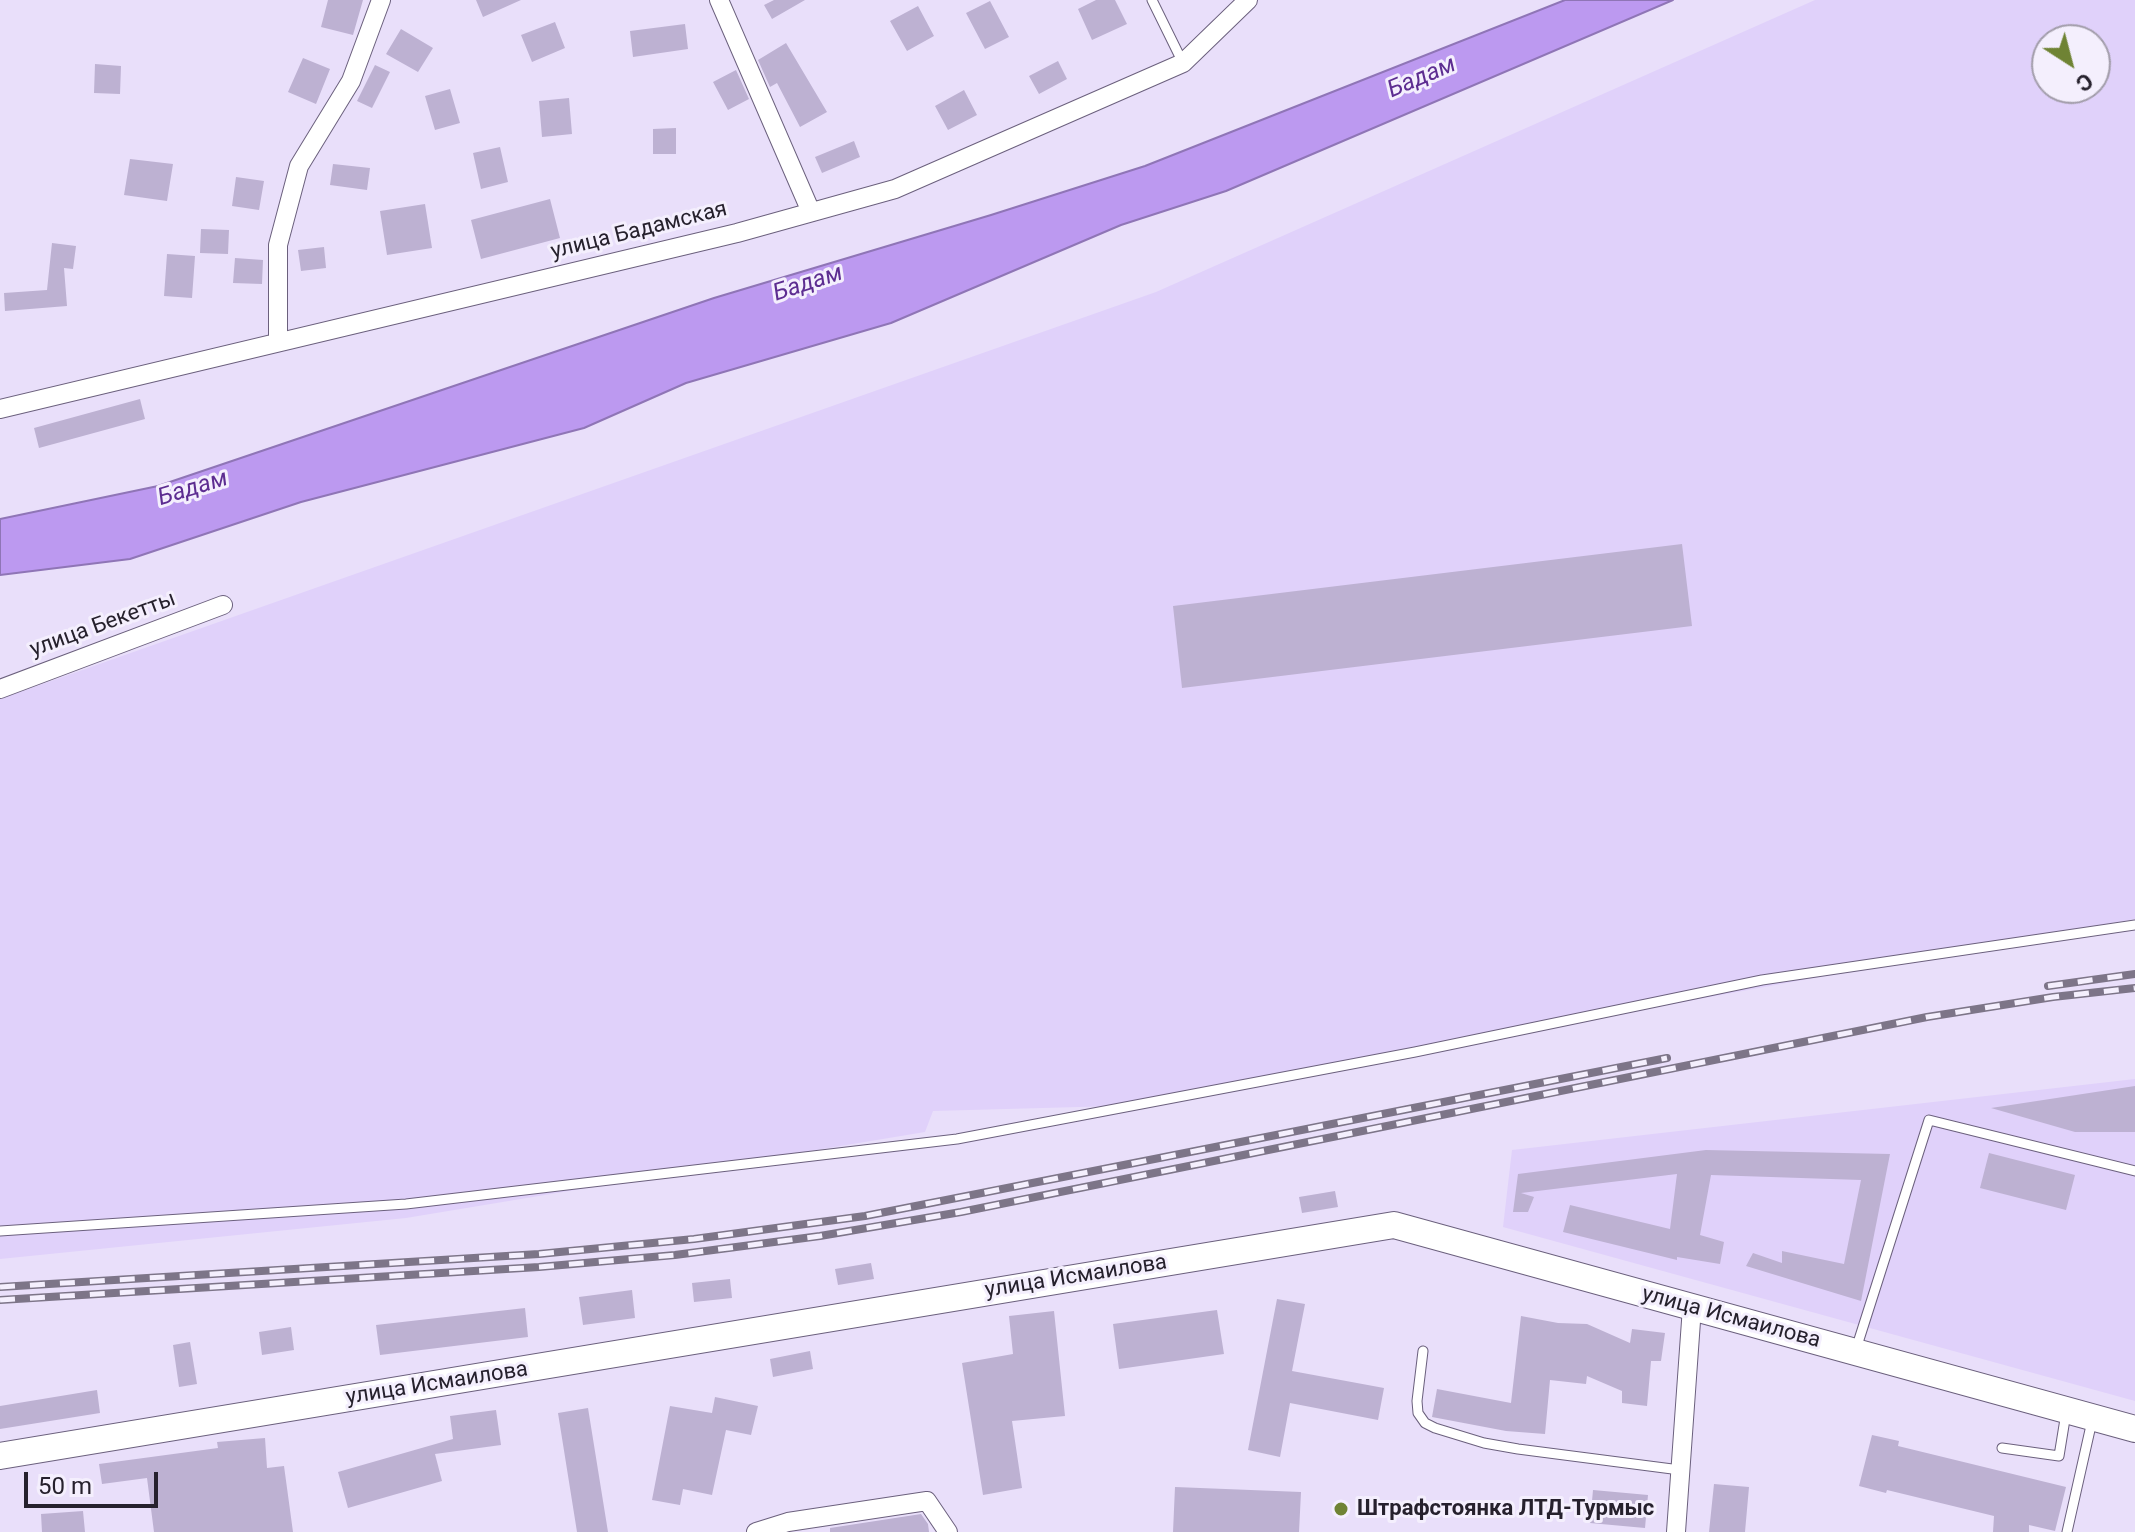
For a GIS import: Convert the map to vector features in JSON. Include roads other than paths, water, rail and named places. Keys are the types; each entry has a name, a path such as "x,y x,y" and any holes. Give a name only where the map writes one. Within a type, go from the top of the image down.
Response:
{"main road":[{"name":"улица Исмаилова","path":"0,1456 1394,1225 2066,1410 2132,1425"}],"street":[{"path":"278,342 278,245 299,166 351,81 381,0"},
{"path":"719,0 811,212"},
{"name":"улица Бадамская","path":"0,409 737,233 895,189 1183,63 1248,0"},
{"name":"улица Бекетты","path":"0,689 223,605"},
{"path":"1676,1532 1692,1307"},
{"path":"756,1532 788,1522 927,1501 948,1532"}],"lane":[{"path":"1152,0 1183,63"},
{"path":"0,1231 406,1204 957,1139 1415,1052 1762,980 2135,925"},
{"path":"1855,1352 1929,1120 2135,1171"},
{"path":"1423,1351 1418,1413 1425,1423 1435,1428 1484,1443 1518,1449 1680,1470"},
{"path":"2002,1448 2059,1456 2066,1410"},
{"path":"2067,1532 2093,1417"}],"water":[{"name":"Бадам","path":"1565,0 1673,0 1226,191 1121,225 891,323 686,383 584,428 301,502 130,559 0,575 0,519 158,486 714,298 1145,166"}],"railway":[{"path":"2048,986 2135,974"},
{"path":"0,1300 539,1267 675,1255 820,1236 961,1212 1927,1017 2053,997 2135,988"},
{"path":"0,1287 539,1254 694,1239 865,1216 1667,1058"}],"place":[{"name":"Штрафстоянка ЛТД-Турмыс","path":"1341,1509"}]}
